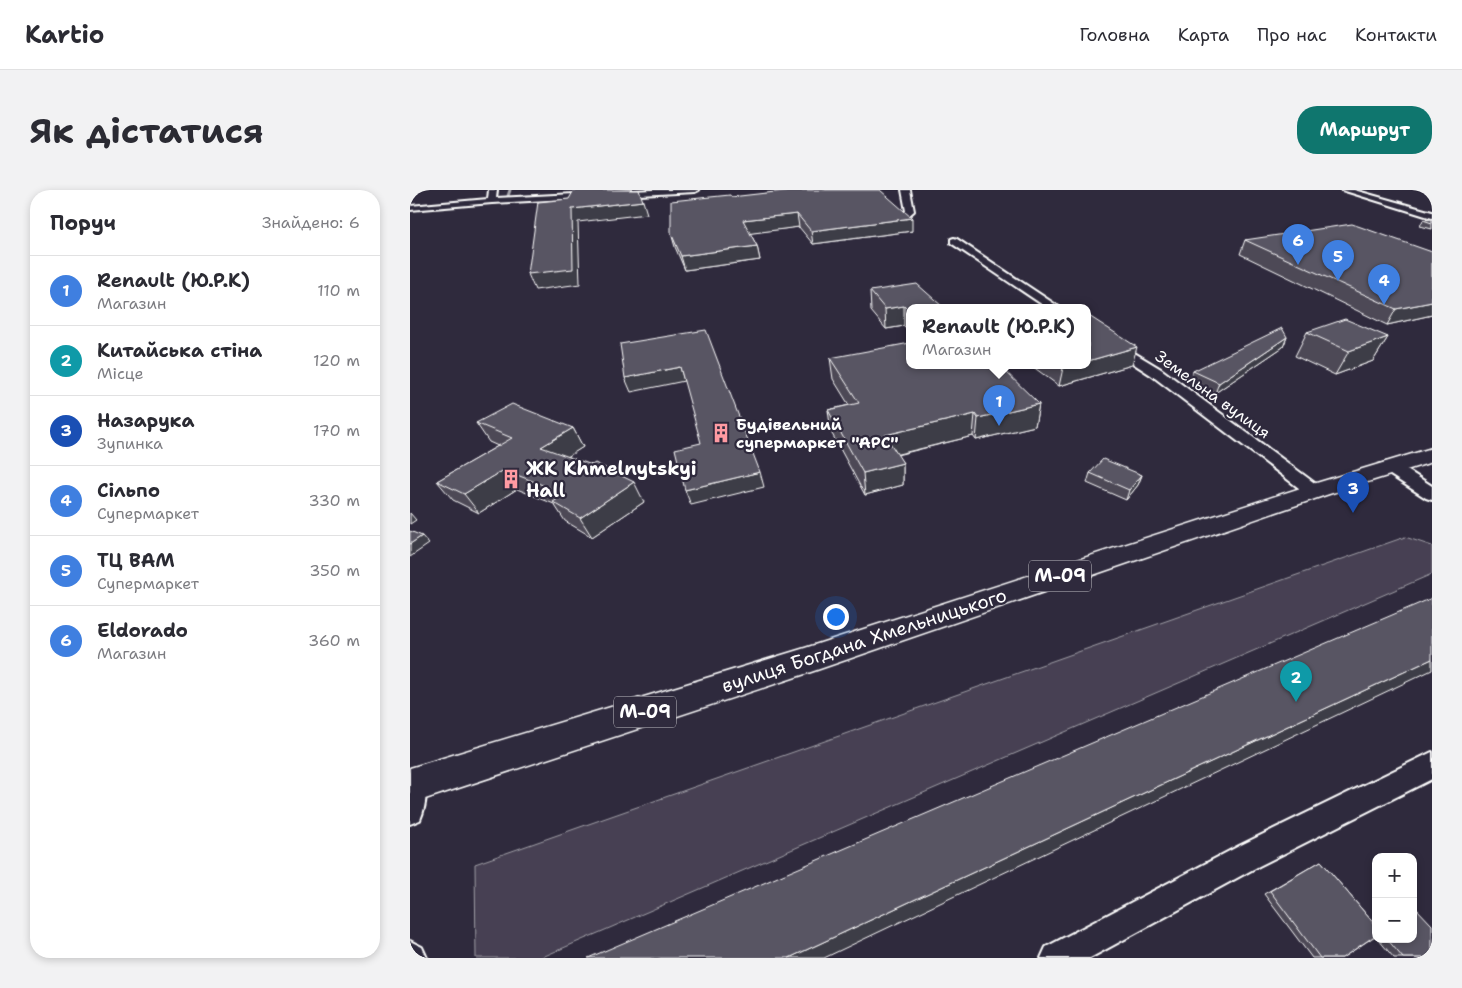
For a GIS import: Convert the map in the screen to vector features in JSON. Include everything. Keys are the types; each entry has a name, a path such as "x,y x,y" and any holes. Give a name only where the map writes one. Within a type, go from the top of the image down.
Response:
{"main road":[{"name":"вулиця Богдана Хмельницького","path":"411,794 486,764 805,661 1314,491 1432,455"}],"street":[{"path":"492,201 493,190"},
{"path":"410,208 492,201 695,190"},
{"path":"906,190 910,211 906,215"},
{"path":"1346,190 1432,215"},
{"path":"954,242 1048,304"},
{"name":"Земельна вулиця","path":"1091,331 1156,372 1314,491"},
{"path":"1390,467 1432,494"},
{"path":"1057,958 1249,856 1432,765"}],"shaded area":[{"path":"1405,537 1432,546 1432,574 540,958 476,958 475,864"}],"building":[{"path":"574,190 639,190 643,201 572,209 573,269 528,274 538,202 569,199"},
{"path":"793,190 880,190 912,218 811,231 797,214 743,220 757,246 681,256 671,233 671,201"},
{"path":"1432,219 1432,223 1423,220"},
{"path":"1352,224 1432,252 1432,302 1396,309 1245,240"},
{"path":"917,284 940,304 906,304 906,308 904,306 885,309 870,291"},
{"path":"1091,317 1137,347 1091,360"},
{"path":"1345,319 1388,337 1349,351 1307,332"},
{"path":"1282,328 1287,337 1219,383 1193,371"},
{"name":"Будівельний супермаркет \"АРС\"","path":"706,330 760,472 685,490 675,449 701,443 680,367 625,378 620,344"},
{"path":"906,344 906,369 1003,369 1039,404 978,418 975,414 885,435 903,463 863,473 828,410 859,403 830,358"},
{"path":"512,404 573,428 541,447 592,465 595,463 634,482 580,518 553,502 566,494 504,470 464,494 437,481 512,438 476,423"},
{"path":"1103,459 1142,475 1129,490 1090,473"},
{"path":"410,531 422,536 410,544"},
{"path":"1432,598 1432,659 789,958 588,958"},
{"path":"1321,861 1372,921 1372,938 1342,958 1320,958 1270,891"},
{"path":"1417,909 1432,925 1432,958 1403,958 1390,943 1417,943"}],"waterway":[{"path":"508,196 510,190"}],"place":[{"name":"Eldorado","path":"1298,265"},
{"name":"ТЦ ВАМ","path":"1338,281"},
{"name":"Сільпо","path":"1384,305"},
{"name":"Renault (Ю.Р.К)","path":"999,426"},
{"name":"Будівельний супермаркет \"АРС\"","path":"721,433"},
{"name":"ЖК Khmelnytskyi Hall","path":"511,479"},
{"name":"Назарука","path":"1353,513"},
{"name":"Китайська стіна","path":"1296,702"}]}
